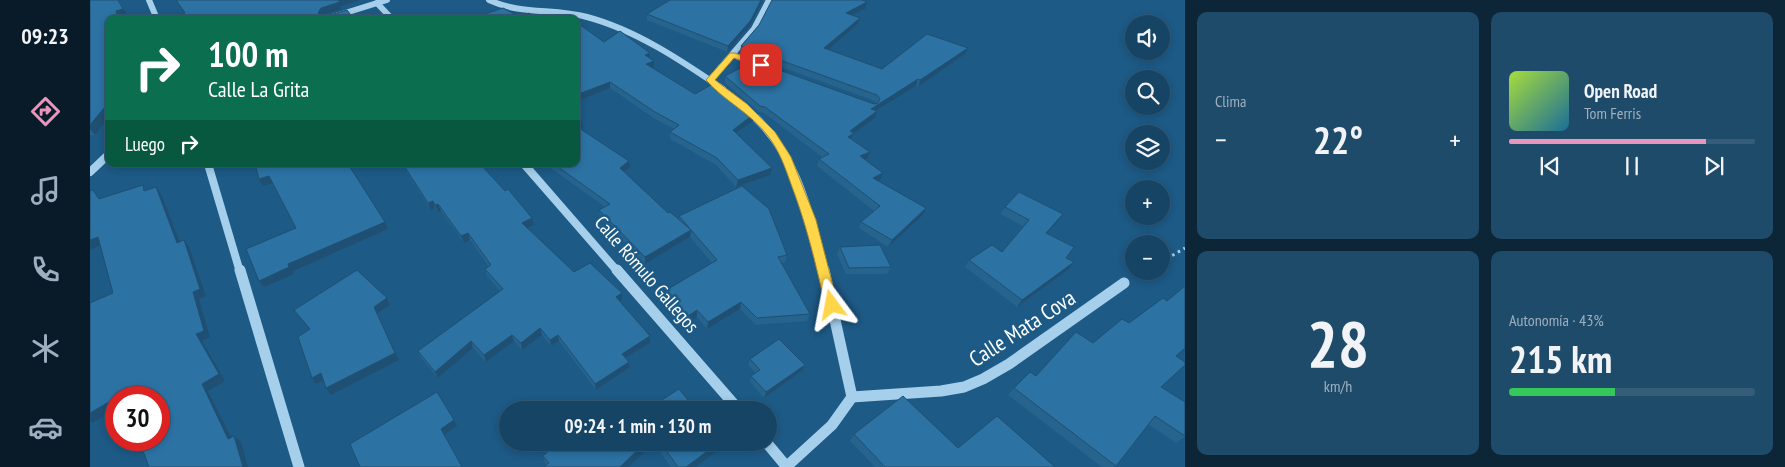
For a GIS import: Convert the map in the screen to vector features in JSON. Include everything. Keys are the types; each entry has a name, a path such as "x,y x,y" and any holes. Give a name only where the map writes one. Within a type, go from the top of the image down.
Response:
{"street":[{"path":"149,0 155,15"},
{"path":"339,15 387,0"},
{"path":"489,0 497,5 514,10 573,15"},
{"path":"710,80 762,17 769,0"},
{"path":"377,3 388,15"},
{"path":"580,16 624,32 710,80 729,93"},
{"path":"732,55 770,68"},
{"path":"739,102 772,134 796,178 811,220 828,286 852,397 832,425 786,467 773,451"},
{"path":"90,172 105,158"},
{"path":"209,167 298,467"},
{"name":"Calle Rómulo Gallegos","path":"527,167 731,401"},
{"name":"Calle Mata Cova","path":"852,397 964,387 983,379 1009,364 1124,283"}],"path":[{"path":"1170,257 1185,248"}],"building":[{"path":"90,0 118,0 123,9 116,11 117,15 105,15 105,107 90,125"},
{"path":"176,0 338,0 340,2 321,8 318,13 321,15 178,15 185,13"},
{"path":"670,0 761,0 751,20 728,46 647,14"},
{"path":"772,0 862,0 867,2 846,13 860,18 824,48 882,69 927,34 968,48 920,80 918,79 871,109 877,111 850,131 854,133 848,137 870,152 860,156 883,173 873,178 926,208 892,240 861,222 880,206 819,159 829,154 765,107 760,106 725,76 754,61 874,104 878,103 880,99 877,95 741,46 759,25"},
{"path":"503,8 516,15 482,15"},
{"path":"347,10 351,15 331,15"},
{"path":"580,25 604,42 620,31 650,53 645,55 654,61 646,64 695,94 716,82 741,101 754,114 733,130 772,168 738,180 717,158 670,132 679,125 655,112 610,82 580,93"},
{"path":"580,129 629,161 620,168 668,213 670,212 691,230 645,257 599,210 610,204 558,167 580,167"},
{"path":"256,167 350,167 385,222 288,264 289,267 259,281 246,249 296,228 269,176 259,179"},
{"path":"405,167 483,167 505,191 508,189 532,218 522,223 574,272 590,263 622,293 616,297 650,336 622,354 629,362 595,384 558,335 550,340 540,328 521,343 512,335 484,355 471,341 435,372 418,351 503,289 485,269 491,265 468,233 461,236 438,204 435,205 433,201 428,203"},
{"path":"143,185 144,191 156,187 177,243 184,240 200,289 193,292 204,331 196,334 219,374 202,384 228,439 234,436 243,467 149,467 143,451 170,451 170,386 105,386 105,404 90,413 90,303 113,293 98,237 90,240 90,191 93,190 99,199"},
{"path":"742,186 769,209 787,255 778,257 810,314 757,318 741,302 708,322 697,310 687,317 663,292 717,260 679,216"},
{"path":"1019,192 1063,214 1046,233 1074,247 1066,258 1074,262 1022,300 969,260 992,245 1002,252 1029,220 1005,207"},
{"path":"880,245 891,267 849,268 840,247"},
{"path":"357,270 387,298 374,307 395,353 326,388 321,373 312,378 298,337 310,329 294,310"},
{"path":"1185,286 1185,348 1176,356 1185,362 1185,365 1161,387 1185,402 1185,436 1155,416 1116,466 1014,388 1030,372 1036,376 1076,332 1093,343 1122,319 1129,323 1163,298 1167,301"},
{"path":"779,339 805,365 766,392 751,376 760,370 750,359"},
{"path":"679,389 689,401 660,401"},
{"path":"437,392 454,420 441,429 462,467 360,467 350,444"},
{"path":"903,396 958,448 997,416 1055,467 885,467 854,434"},
{"path":"548,451 637,451 620,467 544,467 549,463 543,456"},
{"path":"666,451 708,451 686,467 678,467"}],"route":[{"path":"761,65 732,55 710,80 744,106 772,134 780,145 796,178 811,220 832,305"}]}
